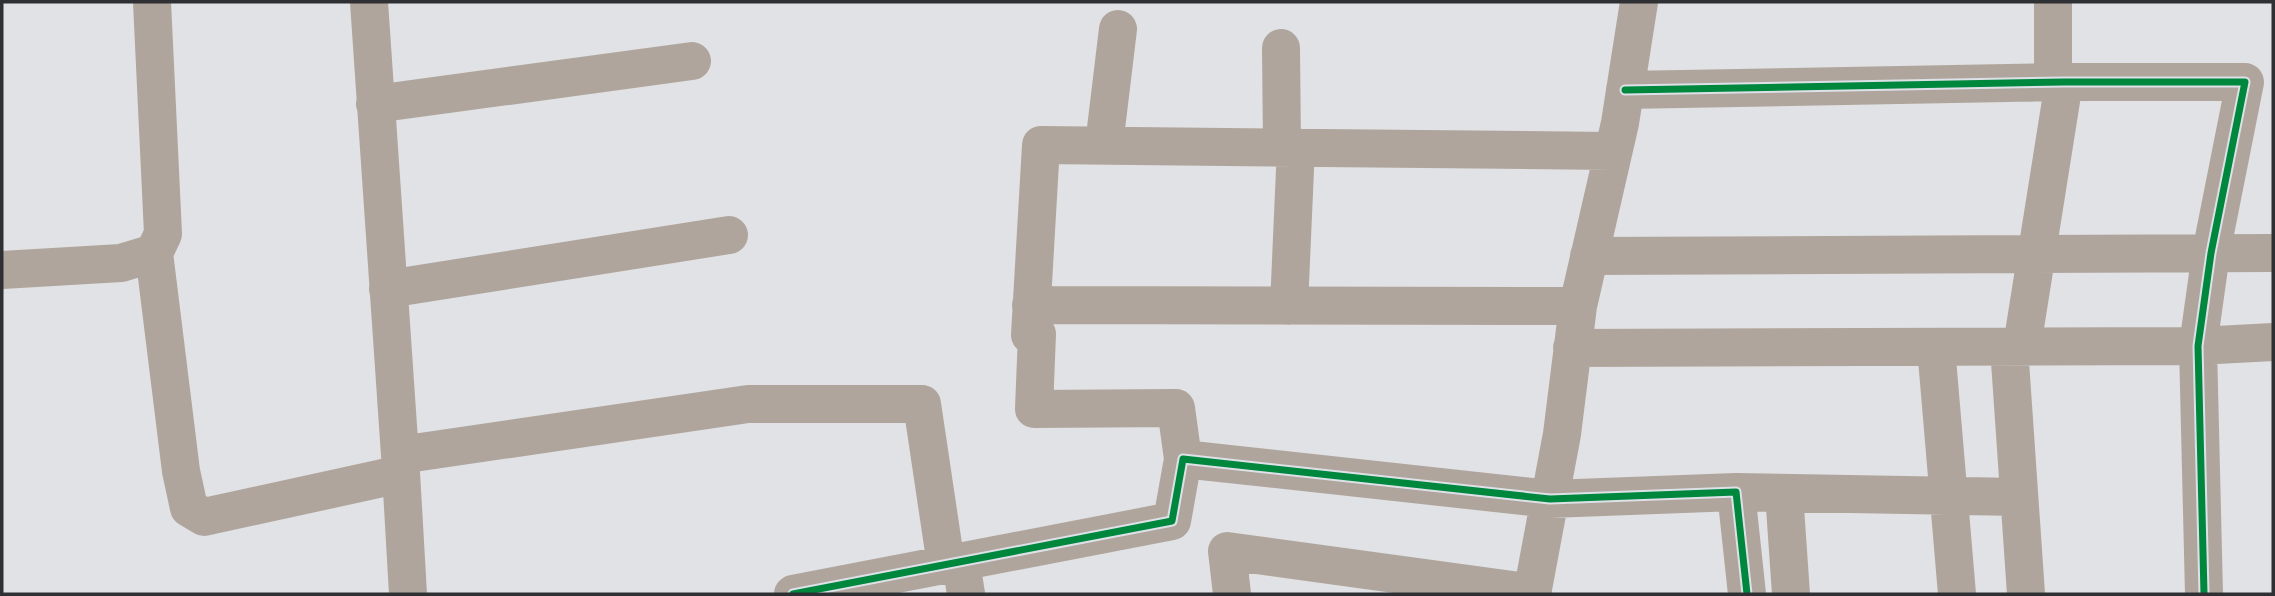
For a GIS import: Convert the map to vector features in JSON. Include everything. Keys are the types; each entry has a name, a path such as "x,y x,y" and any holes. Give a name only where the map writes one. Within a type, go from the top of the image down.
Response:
{"street":[{"path":"152,2 163,234 154,253 181,471 189,508 204,517 400,464 748,404 922,404 958,574"},
{"path":"369,2 408,594"},
{"path":"1232,594 1227,551 1532,593 1550,499 1578,306 1611,151 1620,123 1639,2"},
{"path":"2026,594 2019,497 2016,346 2037,256 2059,82 2053,2"},
{"path":"1104,145 1118,29"},
{"path":"1281,48 1289,147 1289,306"},
{"path":"376,104 692,61"},
{"path":"1625,90 2059,82 2259,87 2211,253 2198,346 2204,594"},
{"path":"793,594 958,574 1172,521 1183,459 1176,408 1034,409 1037,334 1030,335 1041,145 1611,151"},
{"path":"388,289 729,235"},
{"path":"2,270 121,263 154,253"},
{"path":"1589,256 2273,253"},
{"path":"1031,305 1578,306"},
{"path":"1572,348 2198,346 2273,342"},
{"path":"1936,347 1957,594"},
{"path":"1183,459 1550,499 1736,492 2019,497"},
{"path":"1736,492 1747,594"},
{"path":"1784,492 1791,594"}],"cycle path":[{"path":"1625,90 2064,82 2245,82 2211,253 2198,346 2204,594"},
{"path":"793,594 1172,521 1183,459 1550,499 1736,492 1747,594"}]}
